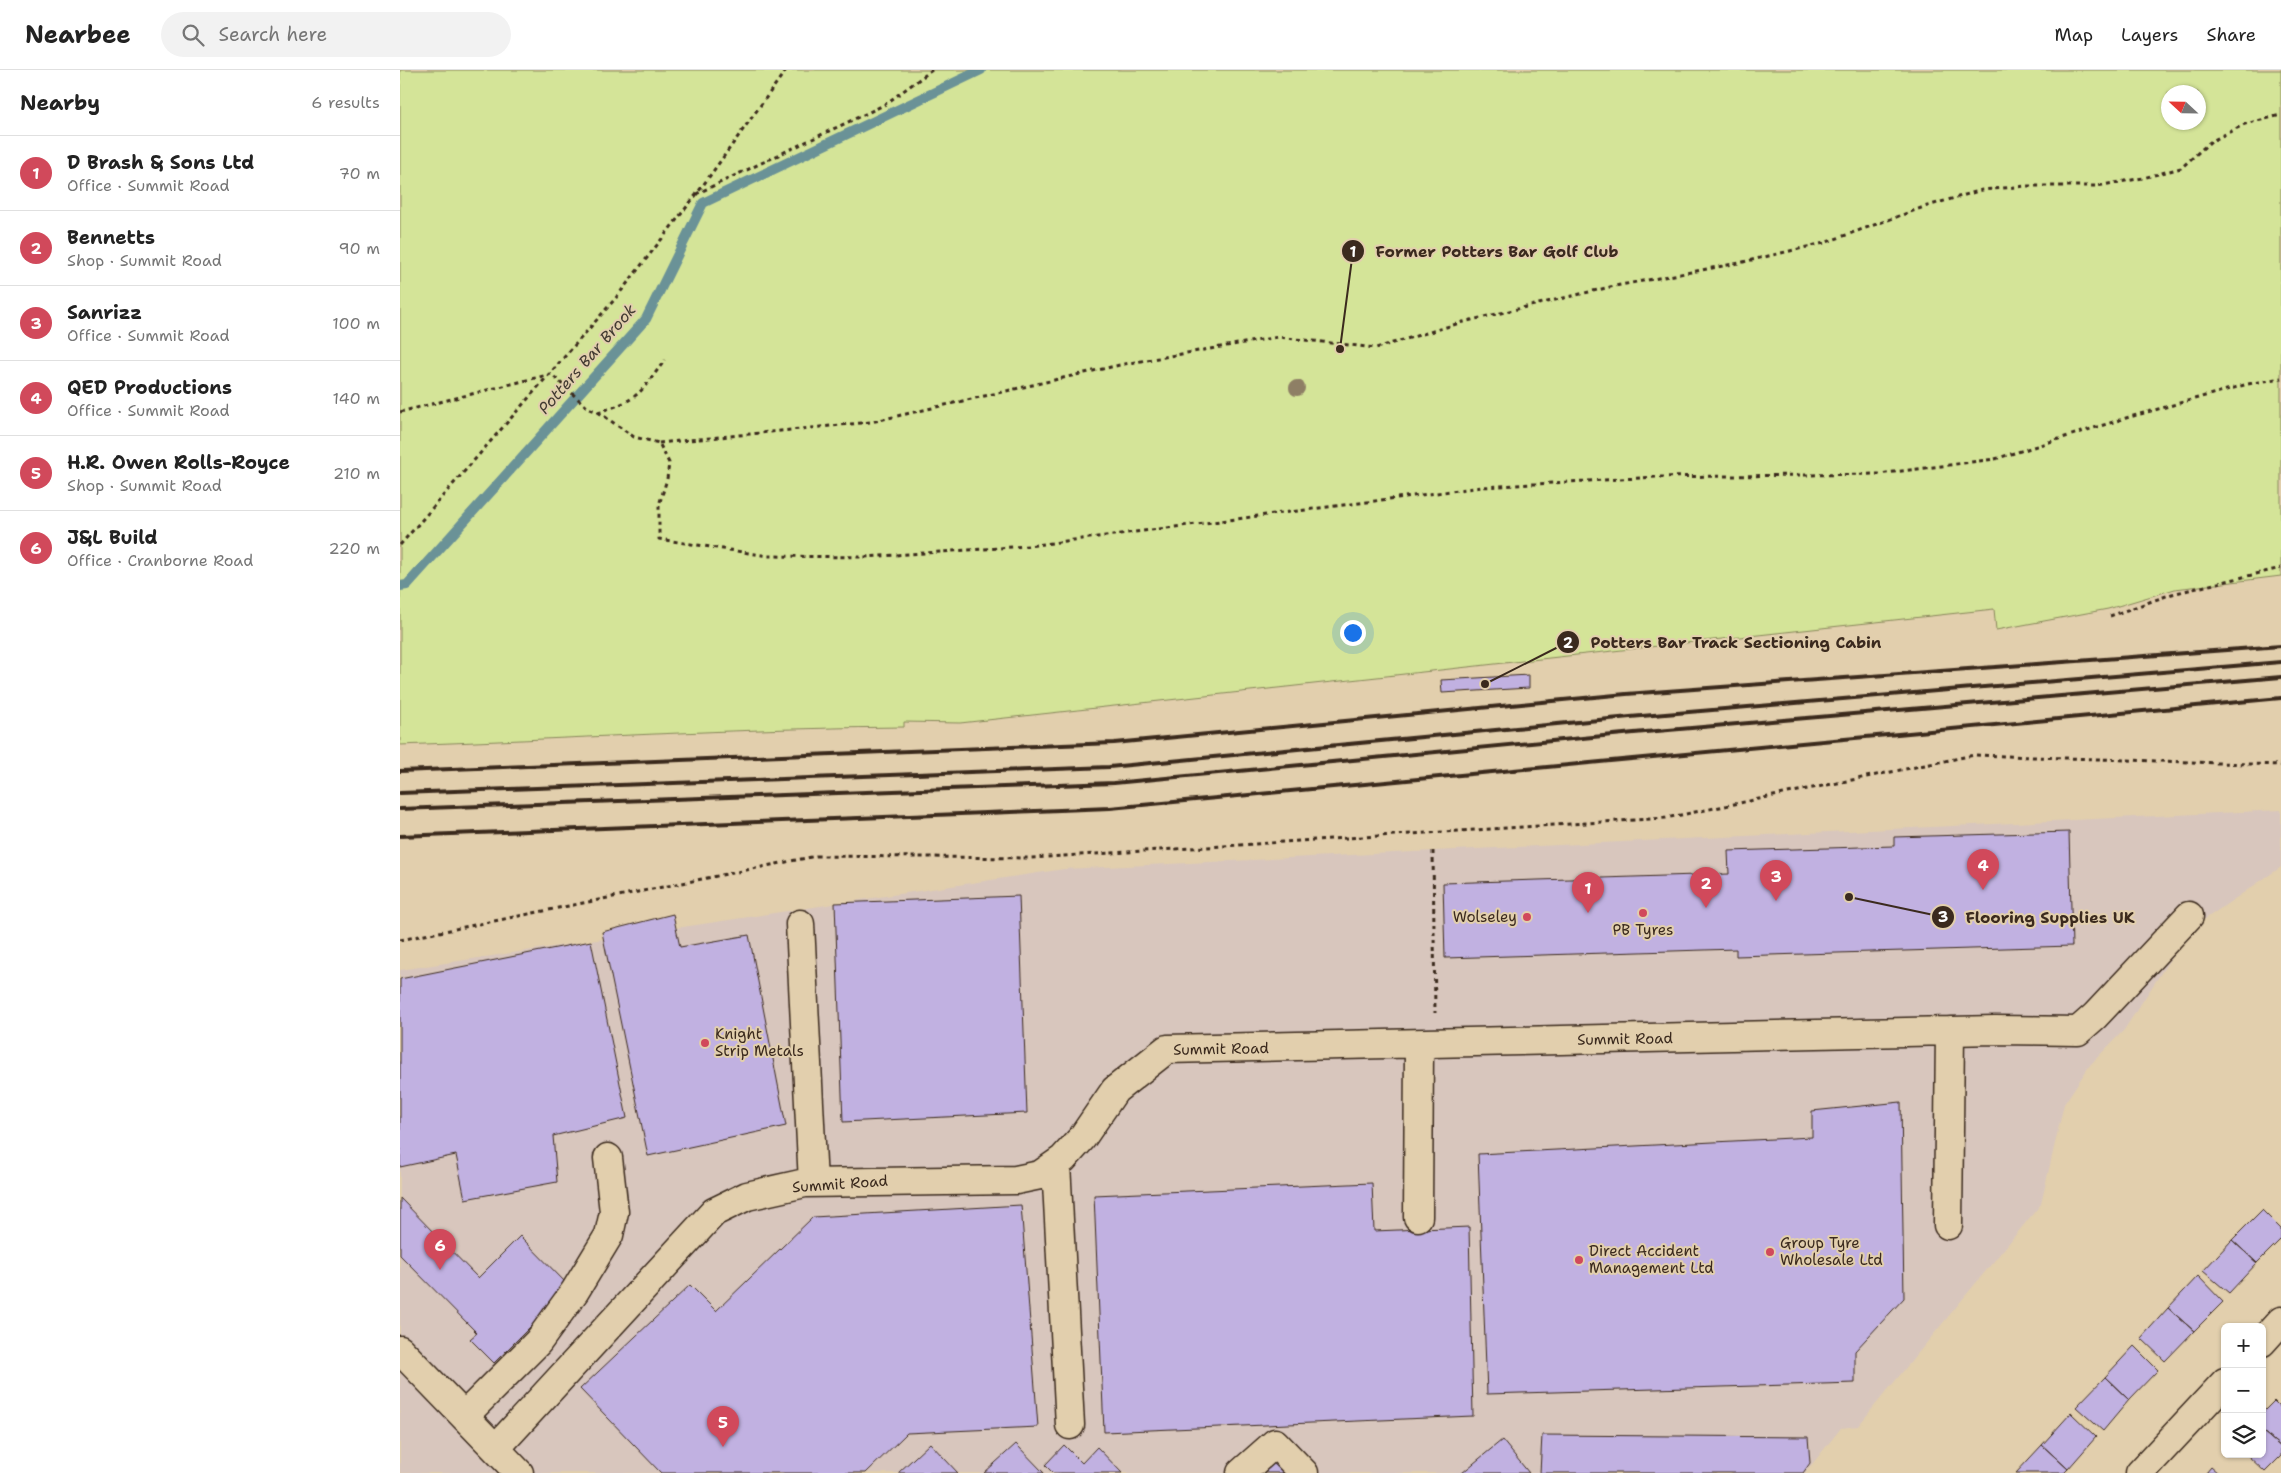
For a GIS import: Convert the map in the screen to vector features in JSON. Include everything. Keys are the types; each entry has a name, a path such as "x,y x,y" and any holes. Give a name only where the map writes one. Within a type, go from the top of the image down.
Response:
{"street":[{"name":"Summit Road","path":"496,1448 714,1212 747,1196 814,1183 1016,1180 1040,1175 1056,1164 1082,1138 1116,1090 1167,1049 1950,1031 2078,1030 2095,1016 2189,916"},
{"path":"800,924 814,1183"},
{"path":"1948,1225 1950,1031"},
{"path":"1418,1217 1427,1044"},
{"path":"464,1416 538,1342 575,1291 609,1235 614,1212 608,1158"},
{"path":"1056,1164 1070,1424"},
{"path":"2266,1338 2281,1321"},
{"path":"400,1350 518,1473"},
{"path":"2140,1473 2221,1386"},
{"path":"1241,1473 1275,1442 1304,1473"}],"path":[{"path":"400,545 615,299 696,195 786,70"},
{"path":"696,195 884,104 932,70"},
{"path":"551,374 588,408 598,412 634,437 659,443 871,422 1124,364 1278,337 1376,348 1463,322 1610,288 1739,263 1824,243 1924,206 1982,190 2028,186 2097,186 2143,178 2181,168 2210,142 2245,124 2281,115"},
{"path":"598,412 623,405 637,396 665,360"},
{"path":"400,412 551,374"},
{"path":"659,443 669,463 667,479 659,505 659,540 768,556 866,557 1028,546 1482,487 1656,477 1879,474 1995,459 2126,418 2248,384 2281,378"},
{"path":"2110,616 2172,594 2281,568"},
{"path":"400,940 816,856 1031,858 1666,818 1974,755 2281,765"},
{"path":"1427,1044 1433,851"}],"shaded area":[{"path":"2281,810 2281,867 2189,930 2124,1030 2090,1065 2064,1104 2041,1204 1858,1426 1841,1428 1805,1473 400,1473 400,970 1064,869"}],"green space":[{"path":"400,70 2281,70 2281,576 2175,589 2108,609 1996,630 1994,609 960,723 904,722 904,727 715,732 400,745"}],"building":[{"path":"1529,675 1529,688 1442,693 1441,680"},
{"path":"2069,832 2072,946 1736,956 1736,949 1445,958 1443,883 1729,874 1728,851 1894,846 1894,837"},
{"path":"1019,896 1027,1113 843,1122 835,903"},
{"path":"673,914 680,947 749,935 786,1126 648,1156 602,932"},
{"path":"591,941 627,1118 553,1136 557,1182 465,1199 456,1155 400,1167 400,979"},
{"path":"1901,1102 1904,1298 1855,1351 1855,1383 1487,1394 1478,1154 1812,1137 1812,1111"},
{"path":"1372,1183 1374,1231 1469,1227 1473,1416 1104,1432 1094,1195"},
{"path":"400,1198 478,1278 520,1236 570,1287 494,1363 470,1339 477,1333 400,1255"},
{"path":"1021,1205 1038,1427 907,1433 866,1473 661,1473 580,1389 690,1285 716,1311 813,1217"},
{"path":"2262,1210 2281,1229 2281,1239 2257,1263 2232,1240"},
{"path":"2232,1240 2257,1263 2229,1293 2203,1271"},
{"path":"2198,1276 2223,1302 2194,1331 2168,1308"},
{"path":"2168,1308 2194,1331 2165,1361 2141,1338"},
{"path":"2134,1346 2158,1370 2129,1400 2105,1377"},
{"path":"2105,1377 2129,1400 2103,1431 2076,1407"},
{"path":"2274,1401 2281,1408 2281,1447 2266,1434 2266,1409"},
{"path":"2071,1413 2096,1437 2068,1469 2042,1445"},
{"path":"2266,1434 2281,1447 2281,1456 2265,1472 2250,1458 2266,1458"},
{"path":"1542,1435 1808,1437 1810,1463 1803,1473 1540,1473"},
{"path":"1502,1440 1529,1473 1462,1473"},
{"path":"930,1443 958,1473 898,1473"},
{"path":"1016,1444 1044,1473 984,1473"},
{"path":"1064,1445 1082,1463 1097,1447 1122,1473 1053,1473 1045,1465"},
{"path":"2042,1445 2068,1469 2064,1473 2016,1473"},
{"path":"1269,1457 1284,1473 1252,1473"},
{"path":"2211,1467 2218,1473 2206,1473"}],"waterway":[{"name":"Potters Bar Brook","path":"400,586 407,585 646,319 703,203 981,70"}],"railway":[{"path":"400,771 1114,743 1626,694 2281,646"},
{"path":"400,793 1109,767 1630,717 2281,662"},
{"path":"400,809 1114,783 1634,733 2281,677"},
{"path":"400,836 1110,808 2281,698"}],"place":[{"name":"Former Potters Bar Golf Club","path":"1340,349"},
{"name":"Potters Bar Track Sectioning Cabin","path":"1485,684"},
{"name":"QED Productions","path":"1983,890"},
{"name":"Flooring Supplies UK","path":"1849,897"},
{"name":"Sanrizz","path":"1776,901"},
{"name":"Bennetts","path":"1706,908"},
{"name":"D Brash & Sons Ltd","path":"1588,913"},
{"name":"PB Tyres","path":"1643,913"},
{"name":"Wolseley","path":"1527,917"},
{"name":"Knight Strip Metals","path":"705,1043"},
{"name":"Group Tyre Wholesale Ltd","path":"1770,1252"},
{"name":"Direct Accident Management Ltd","path":"1579,1260"},
{"name":"J&L Build","path":"440,1270"},
{"name":"H.R. Owen Rolls-Royce","path":"723,1447"}]}
